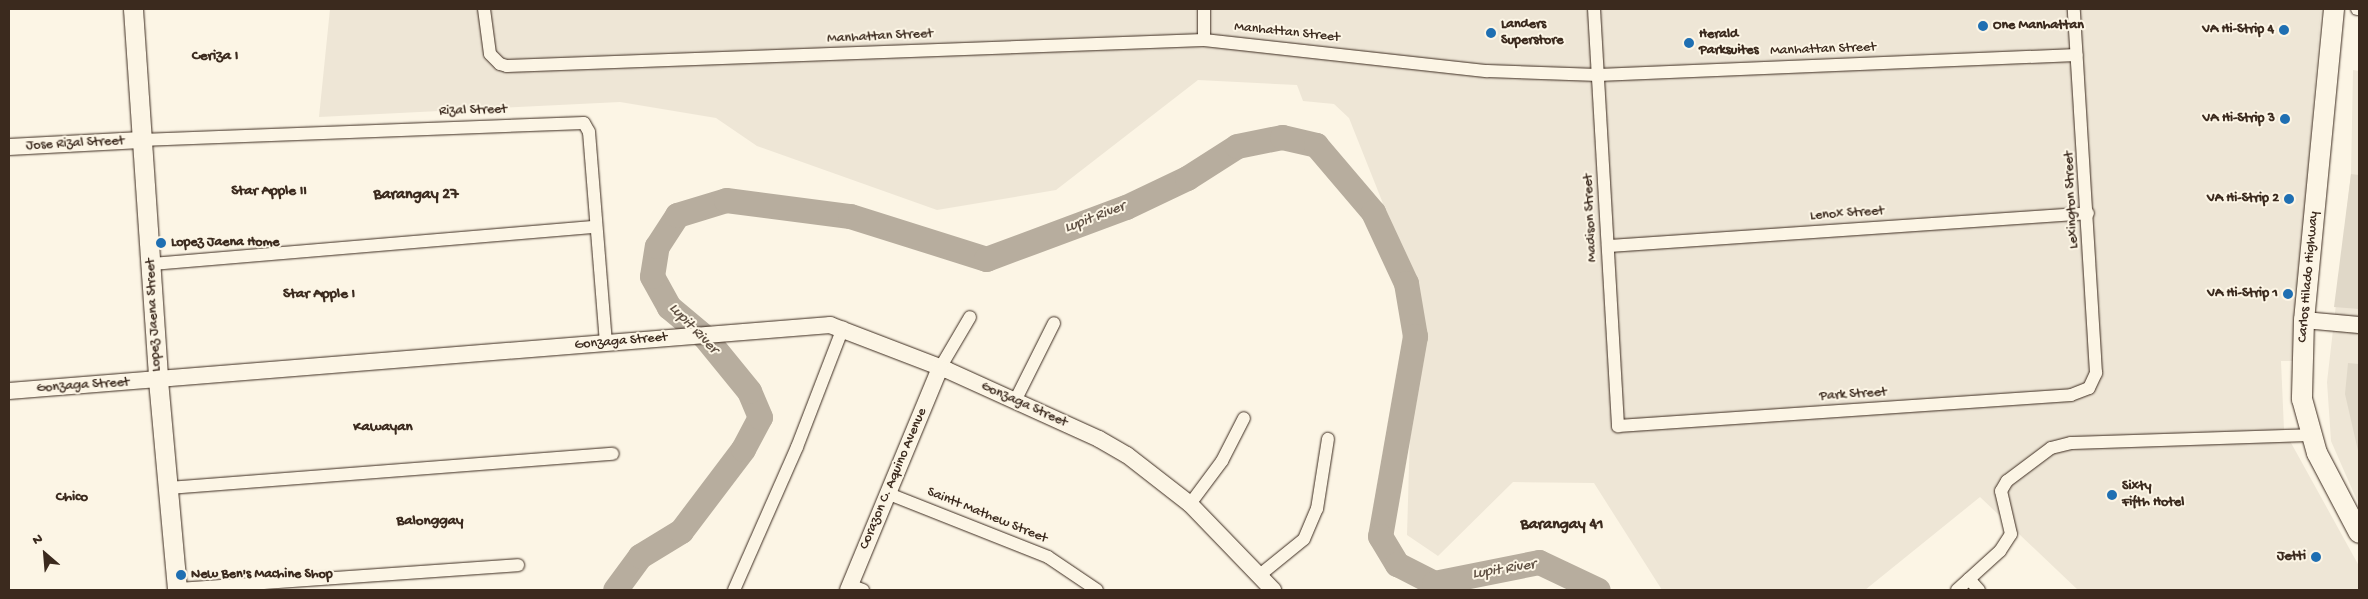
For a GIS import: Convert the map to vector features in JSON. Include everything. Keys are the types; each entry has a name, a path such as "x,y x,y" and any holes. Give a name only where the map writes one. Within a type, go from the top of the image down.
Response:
{"main road":[{"name":"Lopez Jaena Street","path":"133,9 141,140 152,264 158,380 177,590"},
{"name":"Carlos Hilado Highway","path":"2334,9 2304,320 2302,399 2310,435 2359,533"}],"street":[{"name":"Manhattan Street","path":"484,9 488,47 494,60 507,66 1204,40 1487,71 1598,74 2077,55"},
{"path":"1204,9 1204,40"},
{"name":"Madison Street","path":"1594,9 1618,426"},
{"name":"Lexington Street","path":"2074,9 2088,213 2096,373 2089,388"},
{"name":"Rizal Street","path":"141,140 584,123 589,132 606,343"},
{"name":"Jose Rizal Street","path":"9,147 141,140"},
{"name":"Lenox Street","path":"1608,246 2088,213"},
{"path":"152,264 596,228"},
{"path":"940,368 970,317"},
{"path":"2304,320 2359,325"},
{"path":"1015,400 1054,323"},
{"name":"Gonzaga Street","path":"9,391 673,338 804,325 843,328 1015,400 1127,455 1190,504 1261,574 1273,590"},
{"path":"734,590 797,447 843,328"},
{"name":"Corazon C. Aquino Avenue","path":"854,588 888,494 940,368"},
{"name":"Park Street","path":"1618,426 2070,395 2089,388"},
{"path":"1190,504 1222,461 1244,418"},
{"path":"1957,590 2000,551 2011,534 2001,491 2007,481 2051,448 2071,443 2310,435"},
{"path":"1261,574 1307,534 1317,509 1328,439"},
{"path":"168,488 612,454"},
{"name":"Saintt Mathew Street","path":"888,494 1048,556 1097,590"},
{"path":"177,590 518,565"},
{"path":"1969,579 1979,590"}],"shaded area":[{"path":"330,9 2321,9 2293,361 2281,361 2284,430 2359,566 2359,590 2078,590 1980,497 1865,590 1662,590 1594,483 1513,482 1438,556 1407,535 1410,432 1421,336 1413,279 1349,118 1334,104 1303,101 1297,85 1198,80 1056,190 937,210 757,146 716,118 620,102 319,117"},
{"path":"2353,70 2359,71 2359,505 2331,441 2327,382 2351,174"},
{"path":"2351,174 2359,175 2359,309 2334,307"},
{"path":"2348,363 2359,364 2359,455 2345,394"}],"waterway":[{"name":"Lupit River","path":"615,590 640,556 681,531 743,449 760,417 749,391 705,337 669,307 652,276 657,246 677,215 726,200 850,216 986,259 1126,207 1187,178 1237,146 1282,137 1316,145 1373,212 1406,283 1415,336 1380,536 1397,564 1434,583 1539,562 1598,590"}],"place":[{"name":"One Manhattan","path":"1983,26"},
{"name":"VA Hi-Strip 4","path":"2284,30"},
{"name":"Landers Superstore","path":"1491,33"},
{"name":"Herald Parksuites","path":"1689,43"},
{"name":"VA Hi-Strip 3","path":"2285,119"},
{"name":"VA Hi-Strip 2","path":"2289,199"},
{"name":"Lopez Jaena Home","path":"161,243"},
{"name":"VA Hi-Strip 1","path":"2288,294"},
{"name":"Sixty Fifth Hotel","path":"2112,495"},
{"name":"Jetti","path":"2316,557"},
{"name":"New Ben's Machine Shop","path":"181,575"}],"district":[{"name":"Ceriza I","path":"215,57"},
{"name":"Star Apple II","path":"269,192"},
{"name":"Barangay 27","path":"416,196"},
{"name":"Star Apple I","path":"319,295"},
{"name":"Kawayan","path":"383,428"},
{"name":"Chico","path":"72,498"},
{"name":"Balonggay","path":"430,522"},
{"name":"Barangay 41","path":"1562,526"}]}
